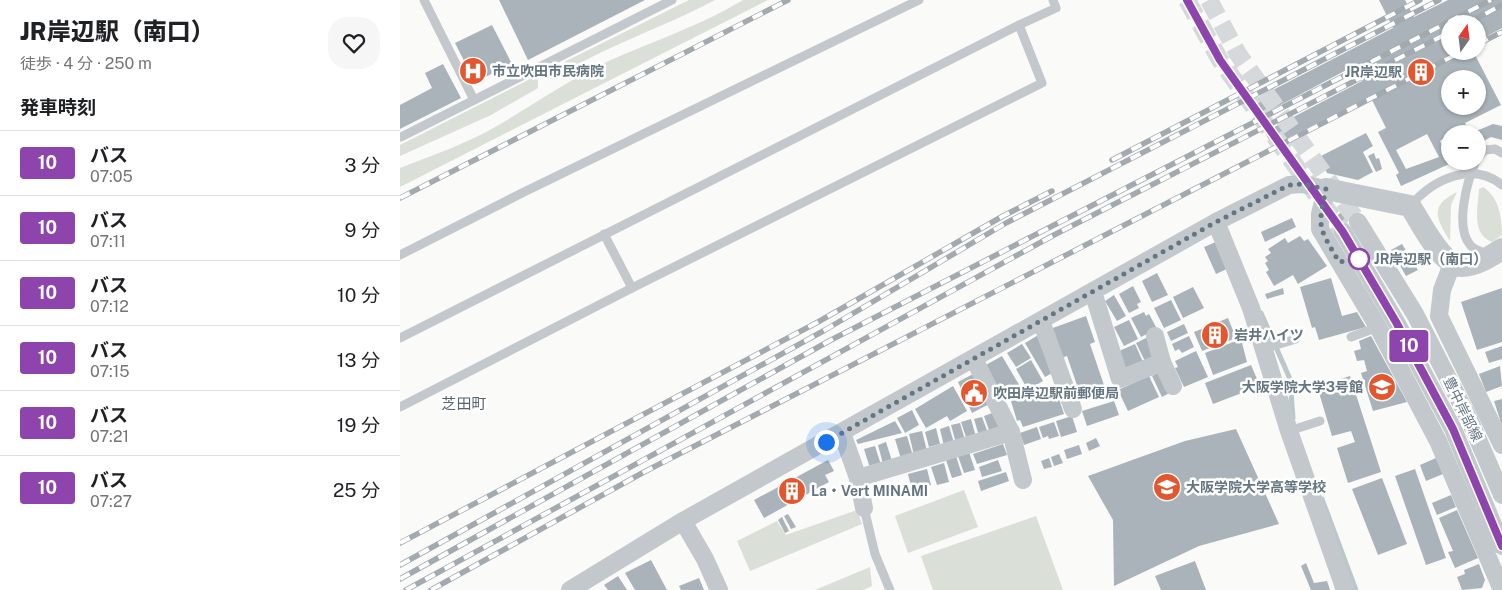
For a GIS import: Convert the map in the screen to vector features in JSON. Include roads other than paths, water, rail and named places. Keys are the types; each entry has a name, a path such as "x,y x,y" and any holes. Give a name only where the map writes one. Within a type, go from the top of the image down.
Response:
{"street":[{"path":"570,590 683,521 1216,222 1289,185 1302,184 1410,206 1441,255 1452,264 1462,266 1474,264 1496,252"},
{"path":"1326,189 1320,214 1320,229 1378,327 1438,441 1498,588"},
{"path":"1216,222 1266,348 1345,590"},
{"name":"豊中岸部線","path":"1358,222 1415,314 1470,420 1502,495"},
{"name":"豊中岸部線","path":"1343,232 1396,322 1453,429 1502,546"},
{"path":"1452,264 1442,290 1439,316 1502,445"},
{"path":"1093,292 1104,334 1120,379 1162,362"},
{"path":"1041,321 1073,408"},
{"path":"1155,336 1162,362 1173,386"},
{"path":"974,359 1011,432 1023,480"},
{"path":"858,478 1011,432"},
{"path":"842,433 858,478 864,508"},
{"path":"683,521 719,590"}],"lane":[{"path":"424,0 474,100"},
{"path":"401,137 672,0"},
{"path":"400,255 524,192 919,0"},
{"path":"400,338 1056,8 1053,0"},
{"path":"400,407 632,288 1042,83 1019,25"},
{"path":"1486,150 1495,149 1502,153"},
{"path":"1471,172 1466,188 1463,232 1472,248 1496,252"},
{"path":"1410,206 1424,191 1455,176 1471,172 1488,175 1502,184"},
{"path":"604,234 632,288"},
{"path":"1351,338 1378,327"},
{"path":"1266,348 1296,339"},
{"path":"1294,430 1320,421"},
{"path":"864,508 875,554 890,590"}],"waterway":[{"path":"1261,313 1290,379 1293,418"},
{"path":"1322,499 1356,590"}],"tunnel":[{"path":"1187,0 1220,60 1343,232"},
{"path":"1209,0 1238,54 1358,222"}],"railway":[{"path":"400,198 788,0"},
{"path":"1112,160 1420,0"},
{"path":"400,565 825,330 1006,223 1439,0"},
{"path":"400,579 831,340 1491,0"},
{"path":"1483,15 1502,5"},
{"path":"1486,40 1502,32"},
{"path":"406,590 1054,235 1441,37"},
{"path":"431,590 644,472 1445,60"},
{"path":"400,543 818,322 1003,216 1052,191"}],"place":[{"name":"市立吹田市民病院","path":"473,71"},
{"name":"JR岸辺駅","path":"1421,72"},
{"name":"JR岸辺駅（南口）","path":"1359,259"},
{"name":"岩井ハイツ","path":"1215,335"},
{"name":"大阪学院大学3号館","path":"1382,387"},
{"name":"吹田岸辺駅前郵便局","path":"974,393"},
{"name":"大阪学院大学高等学校","path":"1167,487"},
{"name":"La・Vert MINAMI","path":"792,491"}],"district":[{"name":"芝田町","path":"464,404"}]}
